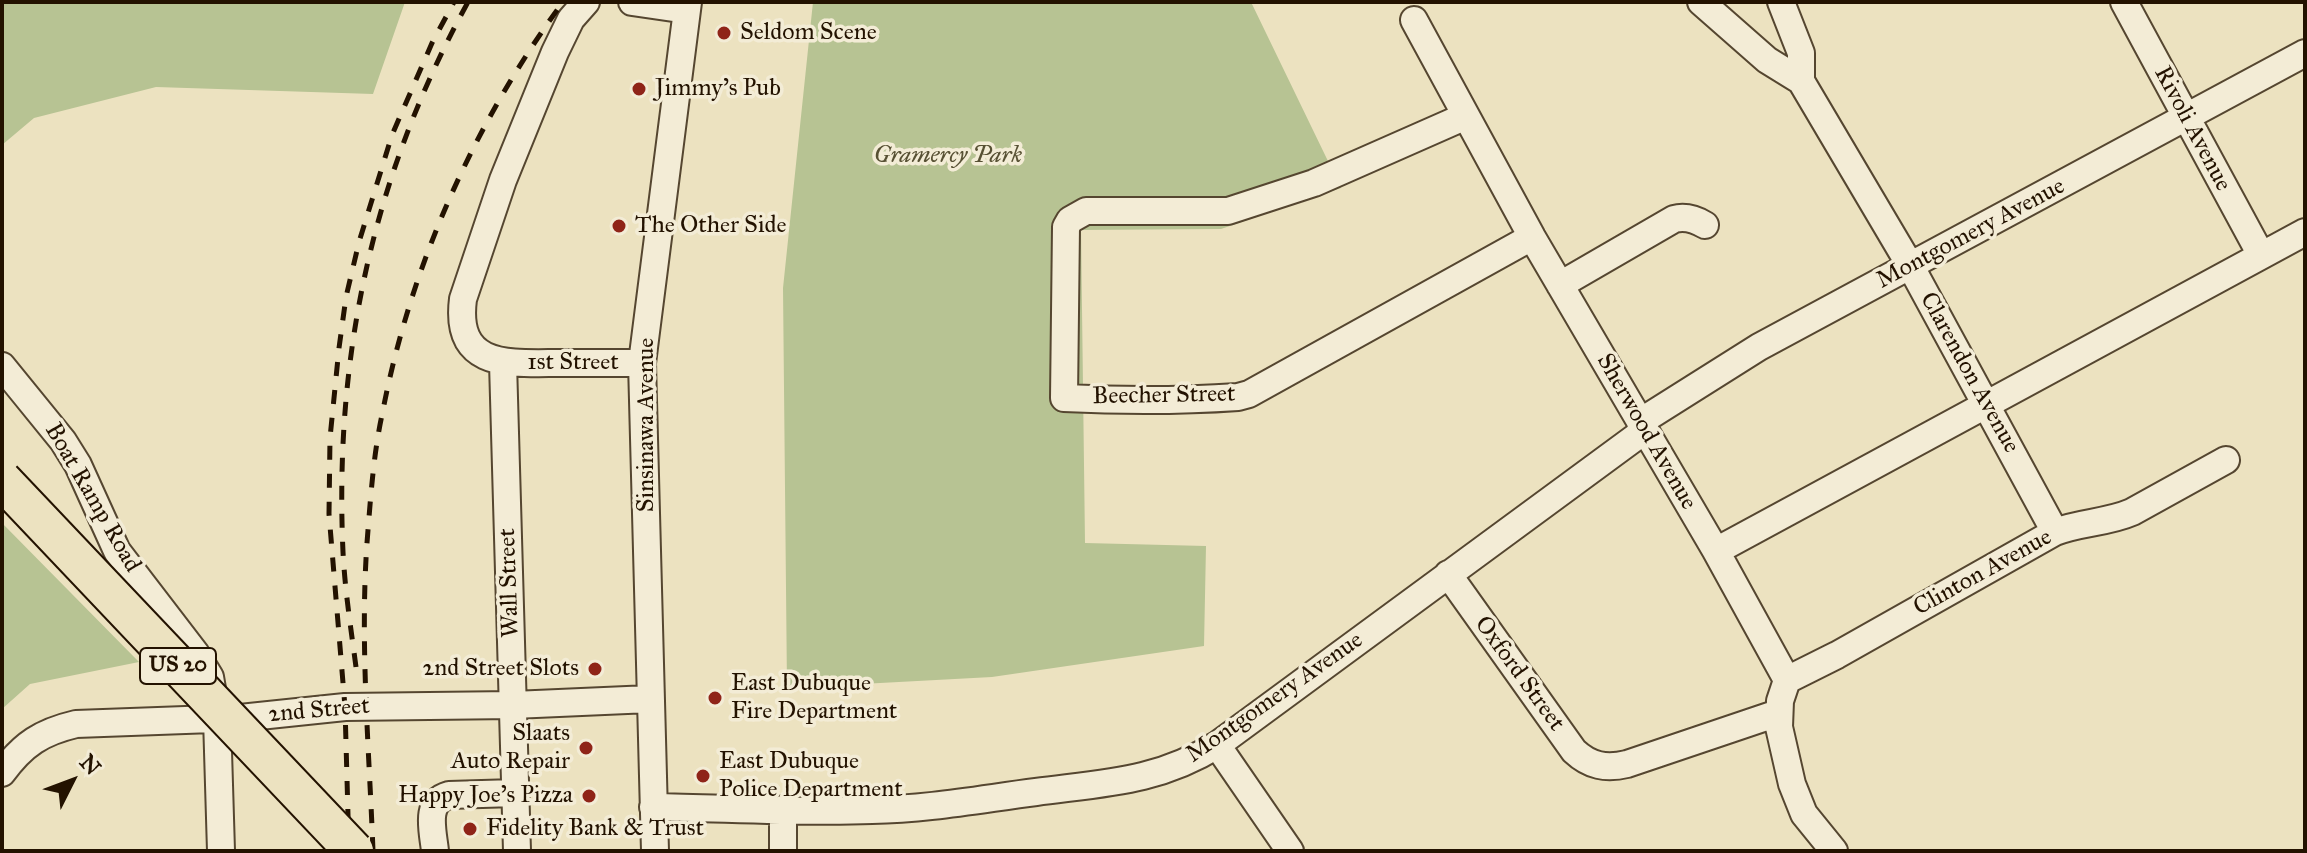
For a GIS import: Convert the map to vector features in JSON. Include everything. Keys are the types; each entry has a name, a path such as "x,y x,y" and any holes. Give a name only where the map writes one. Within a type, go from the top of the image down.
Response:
{"highway":[{"name":"US 20","path":"2,480 354,851"}],"street":[{"path":"503,363 469,343 463,332 463,299 503,180 555,52 571,19 586,2"},
{"path":"632,2 688,6"},
{"path":"1701,2 1767,60 1801,81"},
{"name":"Clarendon Avenue","path":"1781,2 1801,53 1801,81 1911,267 2055,532"},
{"name":"Rivoli Avenue","path":"2124,2 2261,255"},
{"name":"Sinsinawa Avenue","path":"655,851 642,363 688,6"},
{"name":"Sherwood Avenue","path":"1414,20 1532,237 1716,551 1787,680"},
{"name":"Montgomery Avenue","path":"653,807 872,810 940,805 1105,783 1171,769 1193,759 1217,745 1448,574 1642,426 1759,347 2305,53"},
{"name":"Beecher Street","path":"1466,116 1314,183 1228,211 1102,210 1078,213 1066,227 1064,398 1170,400 1249,394 1532,237"},
{"path":"1560,285 1674,219 1689,218 1705,225"},
{"path":"1716,551 2305,232"},
{"name":"1st Street","path":"503,363 642,363"},
{"name":"Wall Street","path":"503,363 517,851"},
{"name":"Boat Ramp Road","path":"2,366 63,441 78,465 117,551 210,677 217,718 221,851"},
{"name":"Clinton Avenue","path":"1787,680 2055,532 2132,512 2226,460"},
{"name":"Oxford Street","path":"1448,574 1574,751 1597,766 1627,764 1778,713"},
{"path":"1787,680 1780,701 1779,727 1797,800 1814,828 1834,851"},
{"name":"2nd Street","path":"3,771 35,738 76,724 240,718 345,707 513,705 650,699"},
{"path":"1217,745 1290,851"},
{"path":"435,851 432,812 441,797 515,793"},
{"path":"783,809 783,851"}],"green space":[{"path":"2,2 405,2 373,94 156,87 34,118 2,145"},
{"name":"Gramercy Park","path":"813,2 1251,2 1341,188 1221,229 1081,230 1085,543 1206,546 1204,646 992,677 787,688 783,288"},
{"path":"2,523 139,662 30,684 2,709"}],"railway":[{"path":"349,851 345,707 329,514 330,438 339,348 346,297 359,242 392,135 432,43 454,2"},
{"path":"356,667 344,567 342,479 345,407 354,337 366,268 384,200 407,133 435,67 468,2"},
{"path":"373,851 366,690 365,570 379,429 394,360 428,251 474,147 531,48 563,2"}],"place":[{"name":"Seldom Scene","path":"724,33"},
{"name":"Jimmy's Pub","path":"639,89"},
{"name":"The Other Side","path":"619,226"},
{"name":"2nd Street Slots","path":"595,669"},
{"name":"East Dubuque Fire Department","path":"715,698"},
{"name":"Slaats Auto Repair","path":"586,748"},
{"name":"East Dubuque Police Department","path":"703,776"},
{"name":"Happy Joe's Pizza","path":"589,796"},
{"name":"Fidelity Bank & Trust","path":"470,829"}]}
